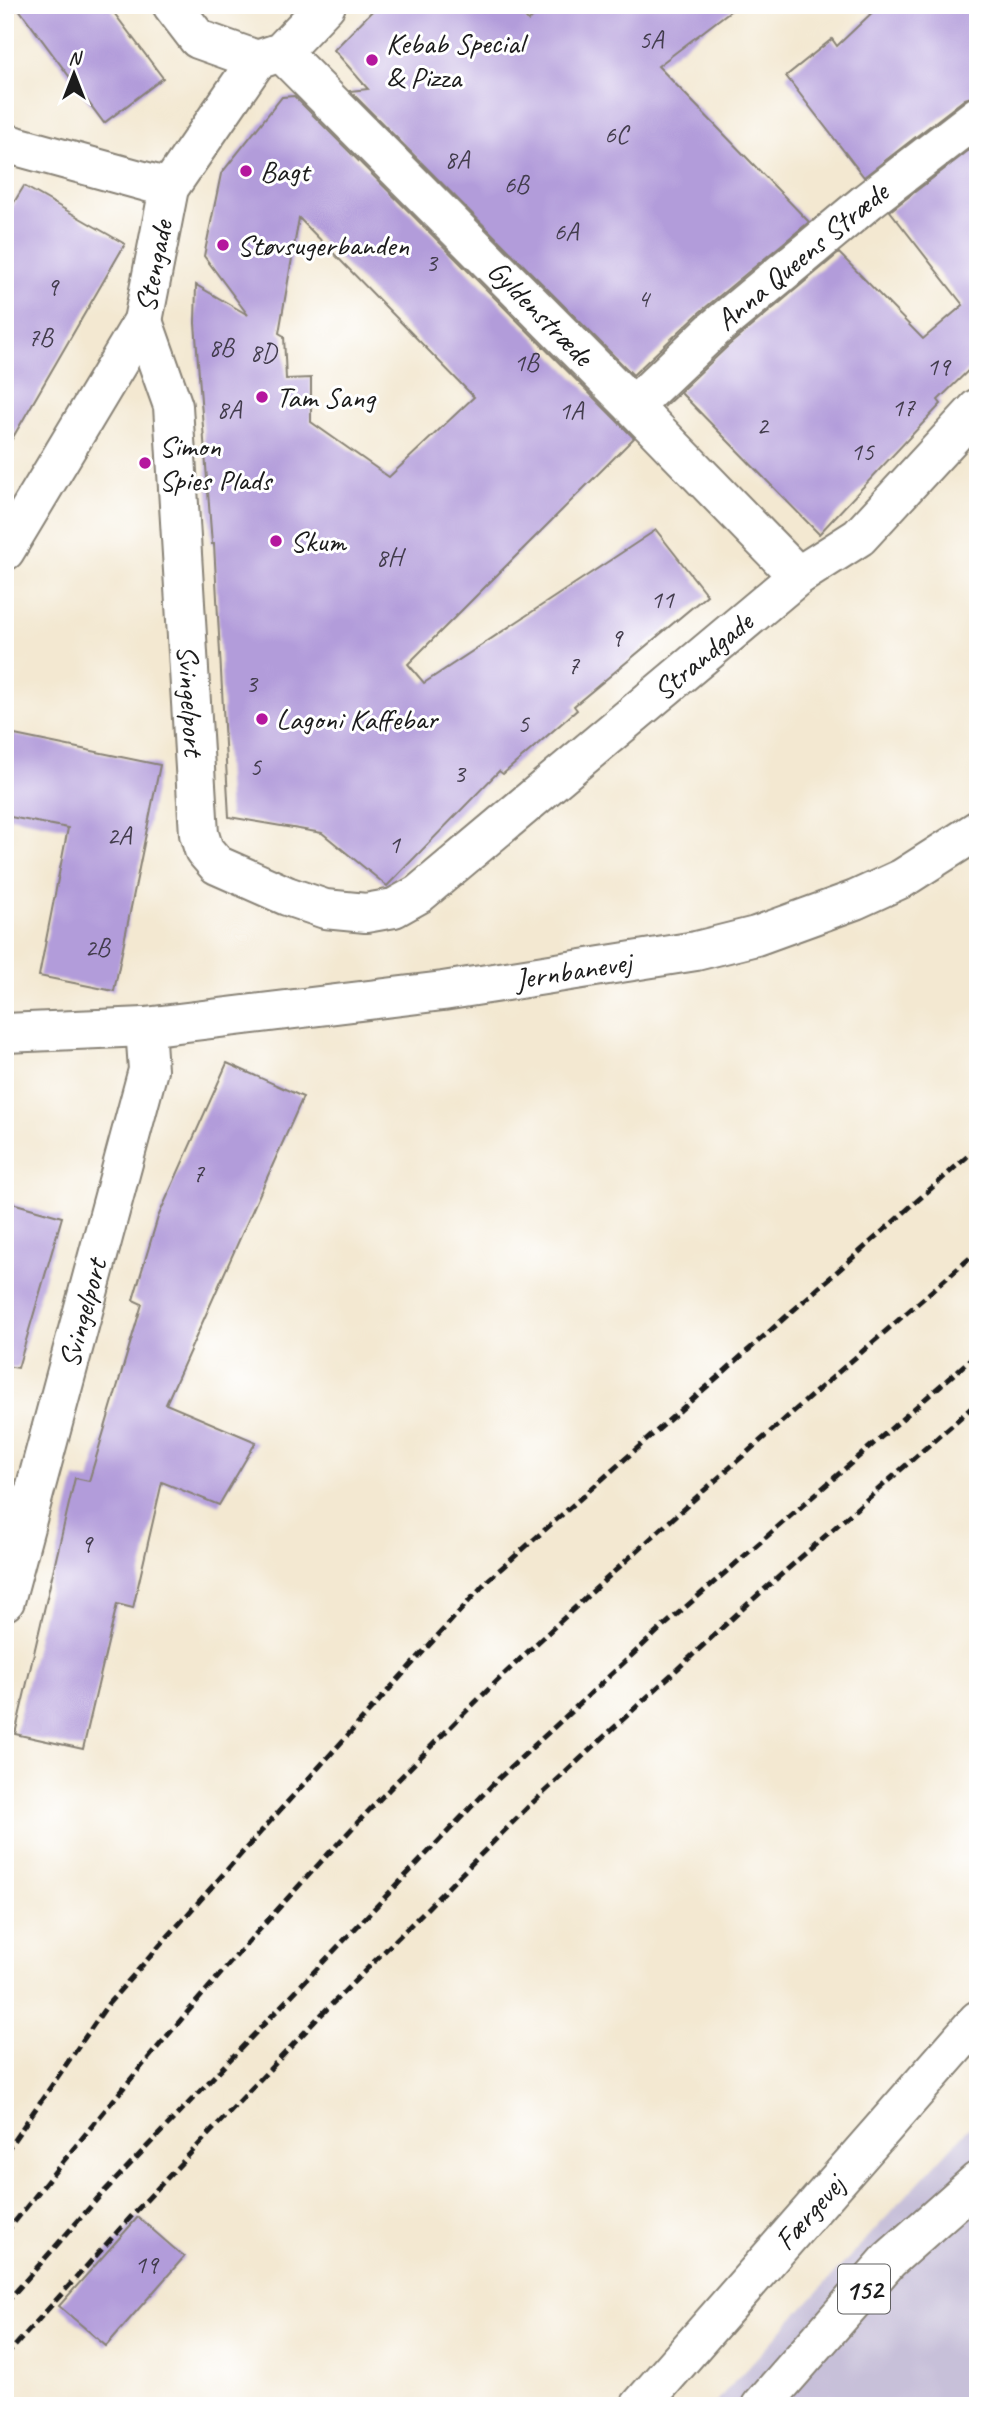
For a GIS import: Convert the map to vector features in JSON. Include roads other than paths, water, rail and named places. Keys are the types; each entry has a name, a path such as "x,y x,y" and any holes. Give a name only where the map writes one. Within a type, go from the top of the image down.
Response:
{"street":[{"path":"172,5 198,39 269,56"},
{"name":"Stengade","path":"5,551 143,321 169,188 269,56 326,5"},
{"name":"Gyldenstræde","path":"269,56 552,325 798,576"},
{"name":"Anna Queens Stræde","path":"633,406 715,329 868,201 978,116"},
{"path":"5,143 169,188"},
{"name":"Svingelport","path":"143,321 173,406 192,752 199,834 204,850 217,865 286,896 326,909 366,913 394,908 419,894"},
{"name":"Strandgade","path":"419,894 798,576 859,537 978,408"},
{"name":"Jernbanevej","path":"5,1033 145,1027 443,991 696,951 756,936 855,900 903,878 978,830"},
{"name":"Svingelport","path":"5,1601 148,1070 145,1027"},
{"name":"Færgevej","path":"640,2406 978,2020"},
{"name":"152","path":"761,2406 889,2260 978,2181"}],"railway":[{"path":"5,2153 108,2004 487,1581 978,1147"},
{"path":"5,2234 134,2076 267,1922 335,1846 477,1700 603,1582 978,1251"},
{"path":"5,2304 98,2198 496,1781 658,1631 978,1353"},
{"path":"5,2357 137,2210 317,2019 528,1807 750,1602 978,1402"}],"place":[{"name":"Kebab Special & Pizza","path":"372,60"},
{"name":"Bagt","path":"246,171"},
{"name":"Støvsugerbanden","path":"223,245"},
{"name":"Tam Sang","path":"262,397"},
{"name":"Simon Spies Plads","path":"145,463"},
{"name":"Skum","path":"276,541"},
{"name":"Lagoni Kaffebar","path":"262,719"}]}
